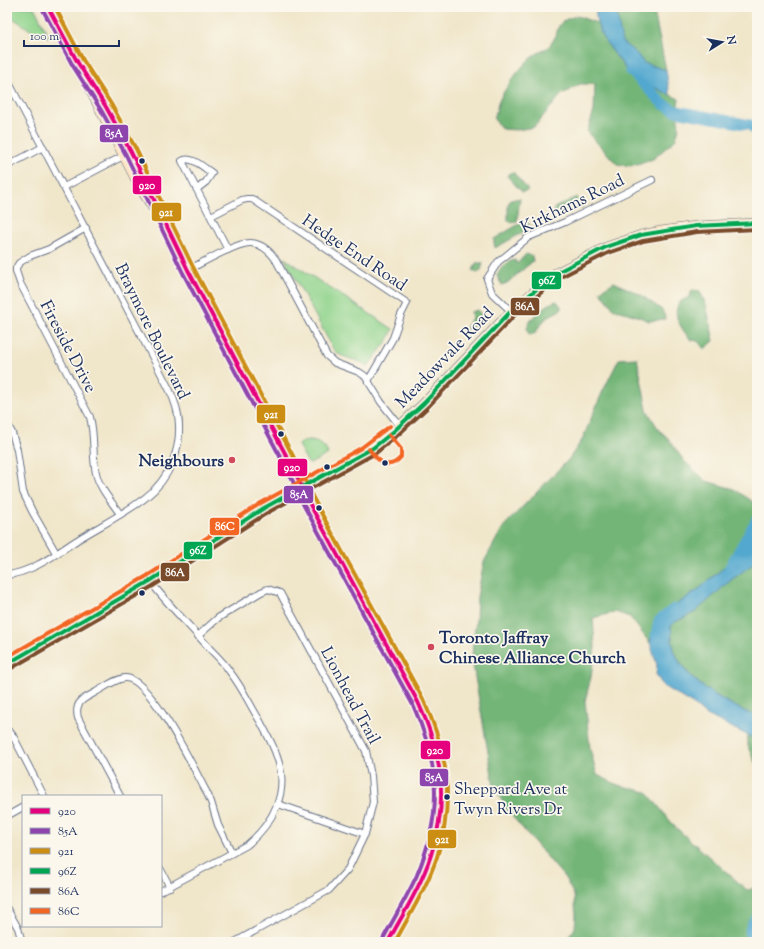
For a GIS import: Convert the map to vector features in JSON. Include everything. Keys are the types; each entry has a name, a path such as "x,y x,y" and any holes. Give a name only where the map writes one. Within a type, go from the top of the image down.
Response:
{"main road":[{"path":"48,7 78,63 99,110 127,154 139,186 172,239 302,488 424,713 440,764 442,799 440,818 432,851 422,878 388,942"},
{"name":"Meadowvale Road","path":"7,664 150,580 264,508 372,448 400,426 427,400 511,310 554,274 591,254 623,240 678,228 755,223"}],"street":[{"name":"Braymore Boulevard","path":"7,79 165,381 173,398 178,414 179,428 176,452 166,475 144,499 34,567 7,575"},
{"path":"7,166 43,147"},
{"path":"64,187 127,154"},
{"path":"197,189 206,182 212,172 190,159 185,159 182,161 228,250"},
{"name":"Kirkhams Road","path":"511,310 492,293 487,279 498,262 529,237 565,222 652,180"},
{"name":"Hedge End Road","path":"211,216 242,200 252,200 407,303 393,338 368,381"},
{"name":"Fireside Drive","path":"86,228 49,249 25,258 19,263 16,271 20,283 90,417 94,440 96,473 102,486 120,514"},
{"path":"188,270 239,246 251,243 263,246 276,260 327,356 335,363 359,372 368,381 381,402 400,426"},
{"path":"7,423 18,450 23,492 56,553"},
{"path":"150,580 176,612 230,671 246,696 271,743 278,758 281,776 281,790 278,804 269,821 259,835 246,845 162,891"},
{"name":"Lionhead Trail","path":"198,636 218,618 261,592 268,589 280,593 366,751 372,776 373,802 365,834 348,869 329,890 236,942"},
{"path":"119,795 78,718 76,710 79,702 114,682 126,678 135,681 150,696 164,714 206,791 218,825 232,853"},
{"path":"7,731 13,736 43,795"},
{"path":"278,804 365,834"},
{"path":"7,816 22,808"},
{"path":"162,872 170,886"},
{"path":"7,909 20,927 22,942"}],"green space":[{"path":"7,7 34,7 49,37 32,31 7,14"},
{"path":"614,7 653,7 666,70 644,63 636,53 621,42 616,9"},
{"path":"577,16 597,23 603,38 628,72 639,80 679,99 677,111 679,127 676,139 653,159 630,166 617,164 587,132 594,111 595,84 580,84 561,95 534,127 517,130 502,129 494,119 499,101 518,71 532,57 550,45 560,24 569,18"},
{"path":"513,172 528,190 523,192 521,191 508,177 508,174"},
{"path":"577,197 583,207 564,213 555,214 554,208"},
{"path":"520,198 517,221 512,223 508,220 508,204 511,200"},
{"path":"528,223 531,228 495,248 494,239 519,224"},
{"path":"526,254 532,256 533,261 507,283 502,285 497,276 498,273 507,263 515,260 517,264"},
{"path":"284,258 393,329 388,340 368,366 335,352"},
{"path":"476,263 483,263 481,270 478,273 473,271"},
{"path":"614,282 641,295 662,310 666,319 649,321 614,309 600,291"},
{"path":"692,290 700,291 706,305 714,341 704,349 698,341 691,340 678,322 676,311 678,306 681,301 690,297"},
{"path":"555,301 558,302 562,308 544,320 536,333 529,335 527,329 534,316"},
{"path":"477,310 482,315 467,331 467,326 472,318 471,312"},
{"path":"637,358 647,410 659,430 668,438 684,461 706,481 734,489 752,501 757,507 747,545 744,550 699,589 669,610 653,631 650,643 630,617 615,612 593,618 595,647 591,677 585,701 590,749 597,775 618,785 647,792 675,827 747,890 752,889 757,883 757,942 567,942 567,939 575,928 576,915 574,895 565,878 507,810 494,786 472,657 477,597 484,562 503,527 569,459 582,440 602,393 619,359"},
{"path":"308,440 321,444 328,454 310,464 308,463 298,445 301,442"},
{"path":"757,559 757,717 732,705 706,689 685,669 677,658 672,640 671,626 675,622 695,612"},
{"path":"748,736 757,740 757,766 748,747"}],"water":[{"path":"595,7 616,8 622,42 636,53 644,63 666,70 670,95 639,80 628,72 603,38 597,23"},
{"path":"753,521 757,540 757,559 754,563 731,580 695,612 675,622 671,626 672,640 677,658 685,669 695,680 719,698 757,717 757,740 705,714 694,705 663,686 656,674 657,665 650,643 653,631 669,610 699,589 744,550 747,545"}],"waterway":[{"path":"631,71 663,104 676,111 750,125 757,131"},
{"path":"729,569 757,519"},
{"path":"656,636 659,621 674,609"},
{"path":"753,942 750,929 757,917"}],"transit line":[{"name":"920","path":"48,7 78,63 106,107 131,152 188,270 296,474 308,501 418,702 433,740 440,777 441,796 437,835 422,878 388,942"},
{"name":"921","path":"55,7 83,60 111,104 136,149 193,267 301,471 313,498 423,699 432,719 443,757 446,776 447,796 443,836 433,868 418,900 395,942"},
{"name":"85A","path":"43,10 73,66 101,110 126,155 183,273 291,477 303,504 413,705 422,727 429,748 435,789 431,831 417,875 383,939"},
{"name":"96Z","path":"7,664 150,581 264,508 373,448 424,403 511,311 554,274 606,247 641,235 696,226 757,223"},
{"name":"86A","path":"10,669 153,586 267,513 376,453 428,407 515,315 557,279 608,253 643,241 697,232 757,229"},
{"name":"86C","path":"7,657 147,576 261,503 361,448 390,426"},
{"name":"86C","path":"369,449 380,461 392,464 401,457 401,449 389,435"}],"place":[{"name":"Neighbours","path":"232,460"},
{"name":"Toronto Jaffray Chinese Alliance Church","path":"431,647"},
{"name":"Sheppard Ave at Twyn Rivers Dr","path":"447,797"}]}
